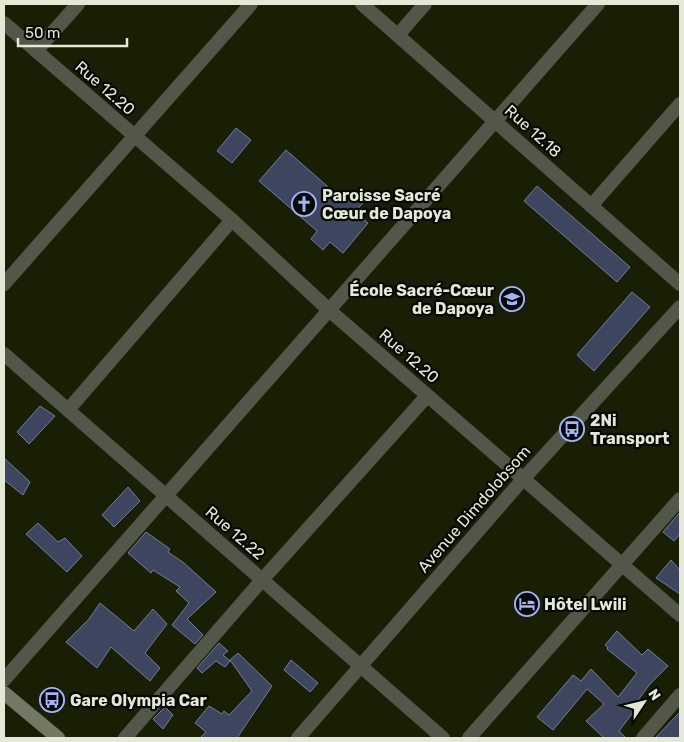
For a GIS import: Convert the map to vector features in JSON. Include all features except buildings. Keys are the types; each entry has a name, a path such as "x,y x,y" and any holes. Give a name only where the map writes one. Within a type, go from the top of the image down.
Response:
{"main road":[{"path":"4,693 58,738"}],"street":[{"path":"36,51 78,4"},
{"path":"4,284 252,4"},
{"name":"Rue 12.18","path":"362,4 680,284"},
{"path":"398,35 424,4"},
{"path":"4,680 598,4"},
{"name":"Rue 12.20","path":"4,22 232,220 329,310 427,396 680,615"},
{"path":"590,206 680,104"},
{"path":"68,410 232,220"},
{"name":"Avenue Dimdolobsom","path":"298,738 524,478 680,307"},
{"name":"Rue 12.22","path":"4,354 444,738"},
{"path":"125,738 262,580 427,396"},
{"path":"469,738 680,499"},
{"path":"643,738 680,695"}],"place":[{"name":"Paroisse Sacré Cœur de Dapoya","path":"304,204"},
{"name":"École Sacré-Cœur de Dapoya","path":"512,299"},
{"name":"2Ni Transport","path":"572,429"},
{"name":"Hôtel Lwili","path":"527,604"},
{"name":"Gare Olympia Car","path":"52,700"}]}
